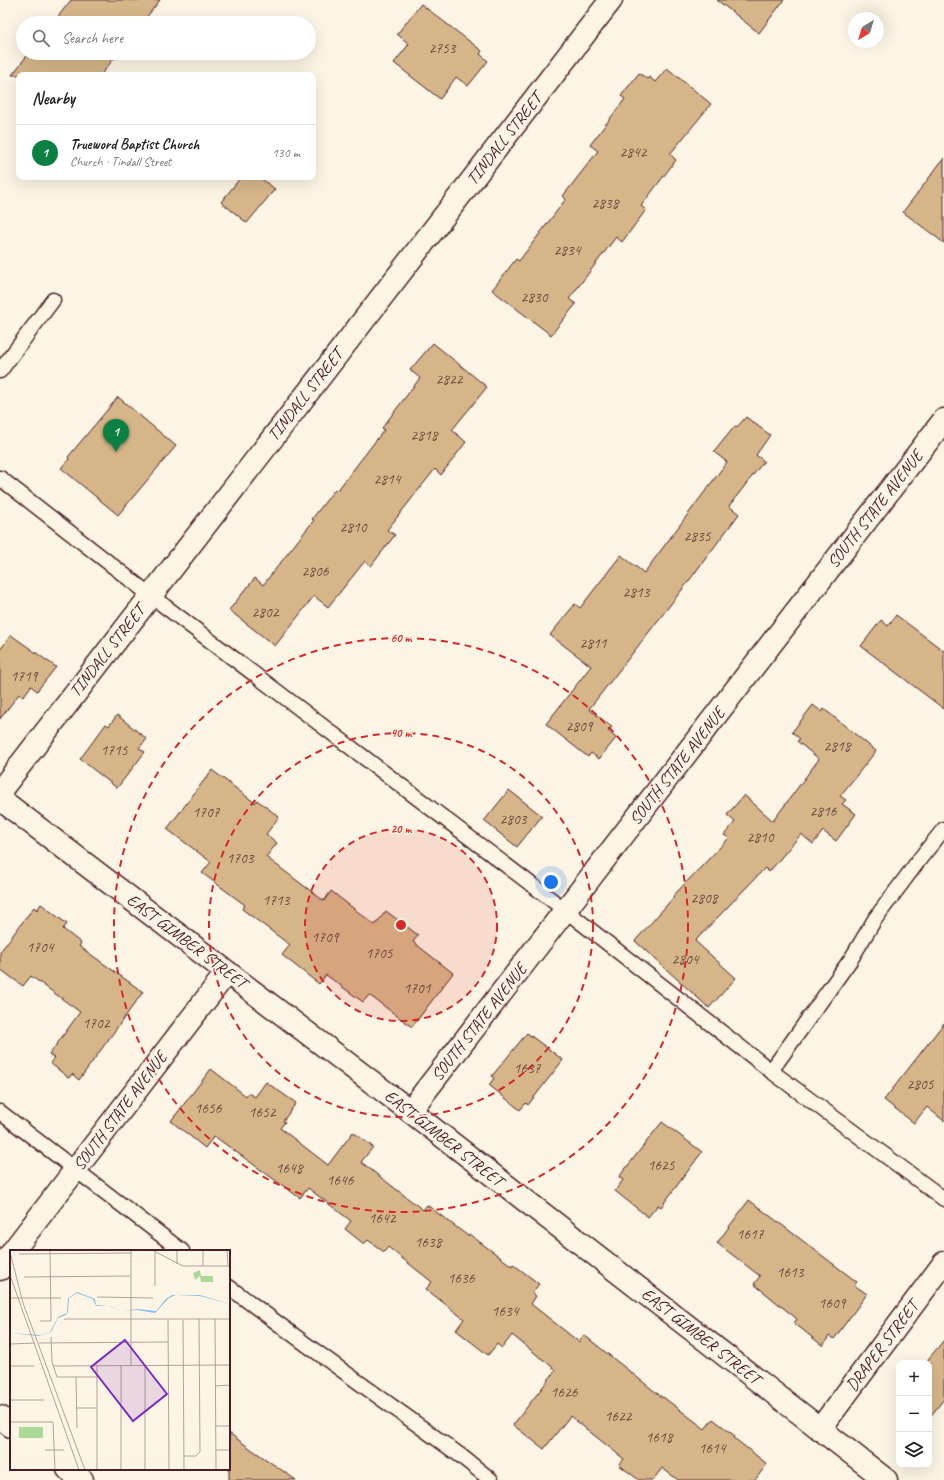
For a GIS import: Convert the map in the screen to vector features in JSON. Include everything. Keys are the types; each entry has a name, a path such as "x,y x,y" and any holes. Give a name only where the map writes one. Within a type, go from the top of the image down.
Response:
{"street":[{"name":"TINDALL STREET","path":"0,791 611,0"},
{"name":"SOUTH STATE AVENUE","path":"410,1111 944,420"},
{"name":"EAST GIMBER STREET","path":"0,799 410,1111 886,1480"},
{"name":"SOUTH STATE AVENUE","path":"14,1250 227,972"},
{"path":"0,1269 10,1255"},
{"name":"DRAPER STREET","path":"820,1429 944,1263"},
{"path":"0,1417 10,1425"},
{"path":"69,1470 82,1480"}],"lane":[{"path":"0,372 53,300"},
{"path":"0,478 150,595 565,910 770,1071 944,1199"},
{"path":"770,1071 851,959 875,919 944,829"},
{"path":"0,1112 181,1250"},
{"path":"230,1287 307,1345 461,1456 491,1480"}],"building":[{"path":"71,0 160,0 147,16 58,16"},
{"path":"717,0 784,0 759,33"},
{"path":"421,4 482,51 480,54 488,61 468,86 456,77 440,99 394,63 409,44 397,34"},
{"path":"24,60 113,60 103,72 16,72 16,75 12,75"},
{"path":"667,68 711,104 670,154 676,160 641,206 646,210 622,242 616,237 569,299 576,304 551,335 492,290 516,259 519,261 566,199 563,196 598,151 590,145 625,99 621,96 639,73 647,79 649,77 655,82"},
{"path":"944,158 944,243 903,212"},
{"path":"239,180 263,180 275,189 247,223 221,202"},
{"path":"433,343 487,387 452,430 466,442 441,475 435,469 387,530 395,535 371,566 365,561 328,607 314,596 275,646 229,610 255,578 263,585 314,520 312,519 335,489 337,491 384,430 382,428 420,378 410,370"},
{"path":"118,397 176,446 118,515 61,468 69,459 68,457"},
{"path":"746,417 770,435 756,455 764,461 729,506 739,514 589,709 612,727 608,731 616,738 599,759 591,753 588,757 546,724 591,666 550,635 575,604 580,608 621,555 644,573 727,462 714,452 735,426 737,427"},
{"path":"896,615 944,651 944,709 861,646 881,620 888,626"},
{"path":"11,635 56,667 37,691 31,686 23,697 19,694 0,719 0,650"},
{"path":"813,705 822,712 824,709 876,751 840,796 846,800 842,804 856,814 836,841 823,831 813,844 801,834 769,872 765,868 695,941 736,978 709,1008 635,941 674,897 673,896 729,838 724,835 735,822 727,815 744,795 773,821 819,759 797,741 800,739 792,732"},
{"path":"117,715 147,739 139,748 145,752 117,788 80,759 106,724 109,726"},
{"path":"212,770 255,803 257,800 279,817 266,834 277,843 266,857 324,901 331,891 375,925 386,911 418,935 413,942 453,973 412,1027 369,995 363,1002 326,975 319,984 282,955 290,945 242,909 245,905 202,873 211,862 167,829"},
{"path":"509,790 542,816 517,847 484,821"},
{"path":"41,904 67,924 63,929 81,943 79,946 143,992 79,1080 72,1074 69,1078 50,1063 54,1058 49,1055 80,1012 31,976 23,986 0,969 0,952 34,907 37,910"},
{"path":"944,1023 944,1121 927,1107 914,1123 884,1100"},
{"path":"527,1033 563,1060 528,1105 526,1103 520,1110 489,1085 494,1078 492,1076"},
{"path":"211,1069 246,1096 248,1093 255,1097 266,1082 296,1103 283,1121 285,1122 280,1128 328,1165 353,1132 373,1147 361,1162 423,1210 427,1205 468,1236 469,1234 539,1284 532,1293 536,1296 531,1304 579,1342 584,1335 663,1398 705,1429 713,1419 767,1464 755,1480 678,1480 662,1468 653,1480 639,1480 619,1465 624,1459 570,1416 544,1449 513,1425 556,1370 512,1335 502,1348 497,1344 488,1355 456,1330 464,1319 426,1289 432,1282 388,1247 384,1252 368,1240 364,1244 345,1229 351,1221 308,1188 300,1198 214,1136 205,1148 171,1121"},
{"path":"662,1122 702,1152 661,1207 658,1205 648,1217 615,1191 623,1180 619,1177"},
{"path":"749,1200 857,1282 854,1285 867,1294 834,1339 829,1336 823,1346 794,1323 797,1319 754,1284 760,1276 717,1243"},
{"path":"944,1340 944,1399 932,1414 932,1360 927,1360"},
{"path":"230,1434 296,1480 229,1480"}],"place":[{"name":"Trueword Baptist Church","path":"116,452"}]}
